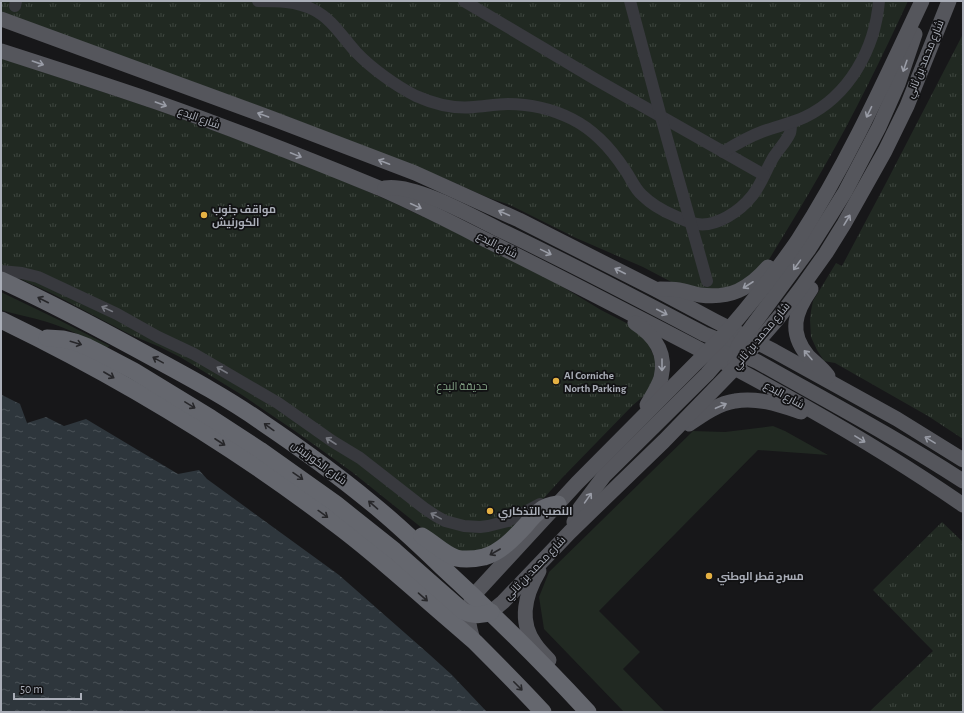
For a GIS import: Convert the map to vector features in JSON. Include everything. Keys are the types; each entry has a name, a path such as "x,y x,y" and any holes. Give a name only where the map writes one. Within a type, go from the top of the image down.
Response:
{"highway":[{"name":"شارع الكورنيش","path":"1,280 106,332 225,398 337,475 403,531 491,612 588,712"},
{"path":"1,320 97,368 206,433 266,473 364,546 474,642 544,712"},
{"path":"37,338 54,338 75,342 88,347 134,371 260,450 336,504 401,556 458,608 468,613 479,615 491,612"},
{"path":"403,531 424,538 445,552 458,558 478,558 491,554 506,545 541,509 558,504"}],"main road":[{"name":"شارع محمد بن ثاني","path":"732,346 770,279 798,241 842,167 922,1"},
{"path":"570,532 580,508 604,476 707,374 732,346 809,249 861,163 879,127 898,84 915,33 922,1"},
{"name":"شارع محمد بن ثاني","path":"474,642 468,625 468,613 473,596 577,483 639,420 732,346 801,288 826,254 888,144 907,106 949,1"},
{"name":"شارع البدع","path":"1,19 271,118 425,177 519,220 655,289 732,346 735,368 827,419 926,479 963,505"},
{"name":"شارع البدع","path":"1,51 158,103 240,133 381,189 588,292 833,384 897,419 963,460"},
{"path":"381,189 390,187 406,189 441,202 551,254 704,334 732,346 937,464 963,481"},
{"path":"655,289 671,289 711,296 725,295 736,292 749,286 780,255 798,241"},
{"path":"826,254 824,268 820,276 799,308 796,334 802,347 827,374 833,384"},
{"path":"588,292 610,310 643,328 655,340 659,349 662,360 660,379 639,420"},
{"name":"شارع محمد بن ثاني","path":"491,612 503,602 570,532 664,441 735,368"},
{"path":"664,441 708,412 719,406 735,401 755,400 769,402 827,419"},
{"path":"549,554 533,581 526,603 526,620 530,636 534,643 569,683 573,696"}],"street":[{"path":"258,1 295,3 321,14 333,24 358,54 381,74 404,89 426,100 462,107 506,104 529,105 552,111 574,120 588,129 608,148 627,172 638,191 645,198 660,210 690,223 706,224 720,220 734,213 749,200 755,193 774,158 788,137 791,123"},
{"path":"464,1 588,76 764,175"},
{"path":"630,1 707,281"},
{"path":"723,152 762,132 791,123 815,112 839,93 863,58 873,36 879,1"},
{"name":"شارع محمد بن ثاني","path":"1,271 22,273 38,277 117,314 158,337 194,354 278,403 332,441 360,458 406,495 436,516 454,523 474,526 488,526 508,521 577,483"}],"green space":[{"path":"1,1 908,1 847,126 768,261 762,269 724,291 679,286 643,267 576,238 510,205 489,198 439,176 281,114 1,12"},
{"path":"963,34 963,439 928,416 835,363 824,361 811,337 810,320 813,301 836,263 842,266"},
{"name":"حديقة البدع","path":"1,58 160,111 231,137 337,178 394,203 558,284 601,310 636,328 644,334 659,368 646,394 632,406 562,478 516,529 489,549 464,553 437,540 352,472 242,395 203,371 160,347 131,335 53,294 1,270"},
{"path":"1,292 110,346 105,348 54,324 1,310"},
{"path":"773,426 828,455 758,450 599,611 640,652 623,669 665,712 624,712 544,629 539,597 549,572 693,431 725,432"},
{"path":"942,522 963,542 963,712 869,712 933,651 873,590"}],"water":[{"path":"1,392 2,395 20,404 27,423 46,417 64,426 86,419 178,474 199,470 207,479 339,575 452,675 487,712 1,712"}],"place":[{"name":"مواقف جنوب الكورنيش","path":"204,215"},
{"name":"Al Corniche North Parking","path":"556,381"},
{"name":"النصب التذكاري","path":"490,511"},
{"name":"مسرح قطر الوطني","path":"709,576"}]}
